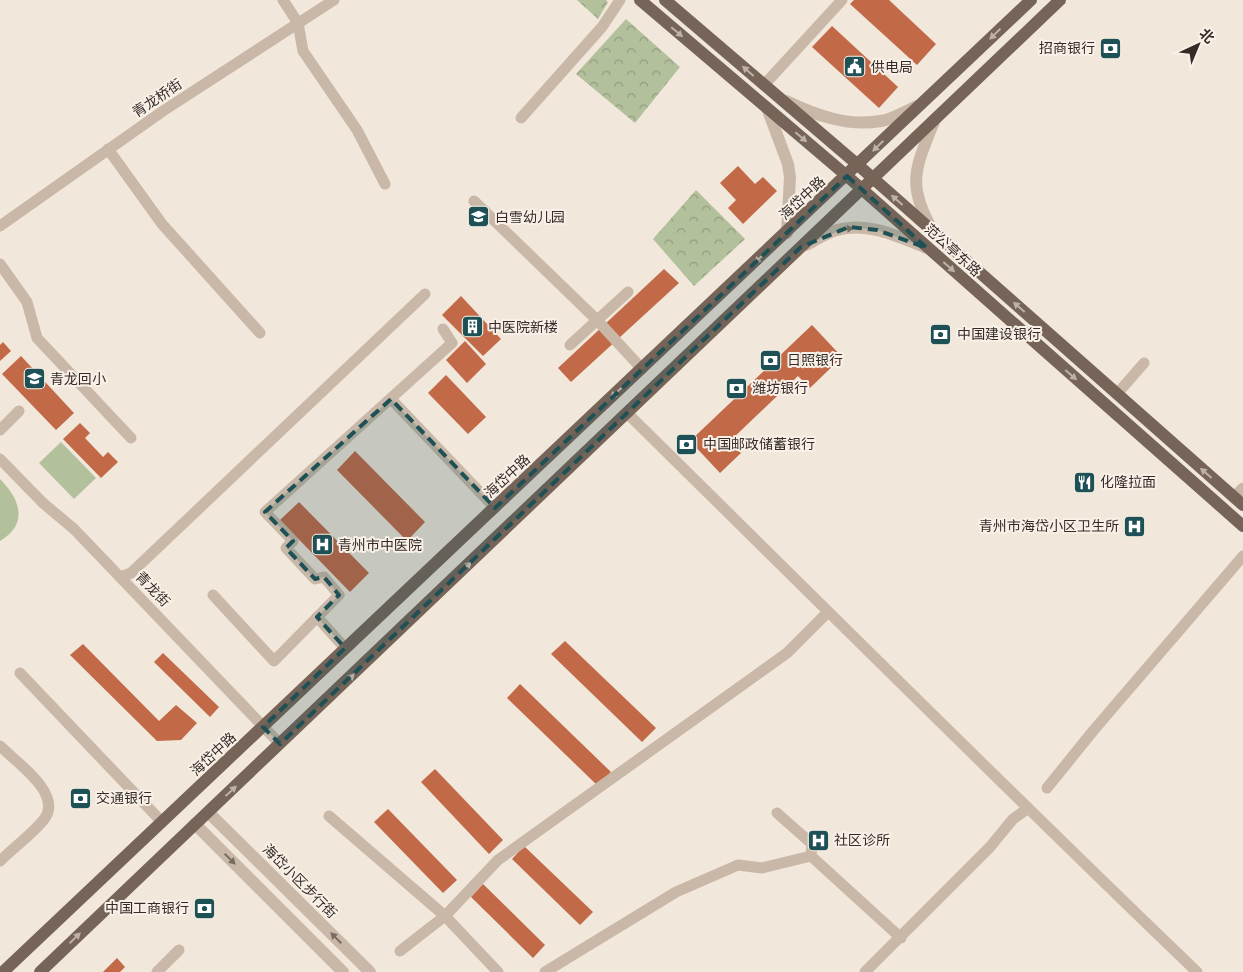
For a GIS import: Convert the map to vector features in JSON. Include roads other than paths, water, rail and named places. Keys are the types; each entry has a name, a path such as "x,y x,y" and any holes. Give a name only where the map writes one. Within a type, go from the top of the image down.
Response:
{"main road":[{"name":"范公亭东路","path":"640,0 847,176 1243,526"},
{"name":"范公亭东路","path":"665,0 858,165 1117,394 1240,497"},
{"name":"海岱中路","path":"3,972 787,233 1030,0"},
{"path":"40,972 1060,0"}],"street":[{"path":"283,0 298,23 303,52 346,117 357,130 385,184"},
{"name":"青龙桥街","path":"0,226 163,111 334,0"},
{"path":"521,118 602,26 620,0"},
{"path":"764,85 842,0"},
{"path":"778,97 819,115 858,122 882,121 922,104"},
{"path":"767,108 786,158 790,177 787,233"},
{"path":"935,119 919,160 915,176 916,194 923,214 935,234"},
{"path":"108,149 162,224 260,333"},
{"path":"474,201 597,320 642,369"},
{"path":"802,247 832,232 849,228 877,230 927,248"},
{"path":"0,264 27,302 37,338 131,438"},
{"path":"570,346 628,292"},
{"path":"120,577 131,573 425,294"},
{"path":"213,595 274,661 339,595 324,577 315,579 286,548 293,541 266,512 452,344 443,329"},
{"path":"1117,394 1144,363"},
{"path":"391,399 495,508"},
{"path":"0,430 19,411"},
{"path":"627,413 1027,810 1197,972"},
{"name":"青龙街","path":"0,459 43,502 74,529 280,744"},
{"path":"1047,788 1093,730 1243,556"},
{"path":"400,951 445,916 498,860 786,653 828,612"},
{"path":"317,617 345,648"},
{"path":"20,673 162,822"},
{"path":"0,746 46,790 50,802 46,817 0,860"},
{"path":"865,972 990,847 1013,819 1027,810"},
{"name":"海岱小区步行街","path":"208,812 370,972"},
{"path":"777,813 812,844 812,856 901,938"},
{"path":"329,816 445,916 498,972"},
{"path":"195,824 344,972"},
{"path":"545,972 676,892 738,865 762,868 812,856"},
{"path":"157,972 179,950"}],"place":[{"name":"招商银行","path":"1111,48"},
{"name":"供电局","path":"855,67"},
{"name":"白雪幼儿园","path":"479,217"},
{"name":"中医院新楼","path":"472,327"},
{"name":"中国建设银行","path":"941,334"},
{"name":"日照银行","path":"771,360"},
{"name":"青龙回小","path":"34,379"},
{"name":"潍坊银行","path":"736,388"},
{"name":"中国邮政储蓄银行","path":"687,444"},
{"name":"化隆拉面","path":"1084,482"},
{"name":"青州市海岱小区卫生所","path":"1135,526"},
{"name":"青州市中医院","path":"322,545"},
{"name":"交通银行","path":"80,798"},
{"name":"社区诊所","path":"818,840"},
{"name":"中国工商银行","path":"205,908"}]}
